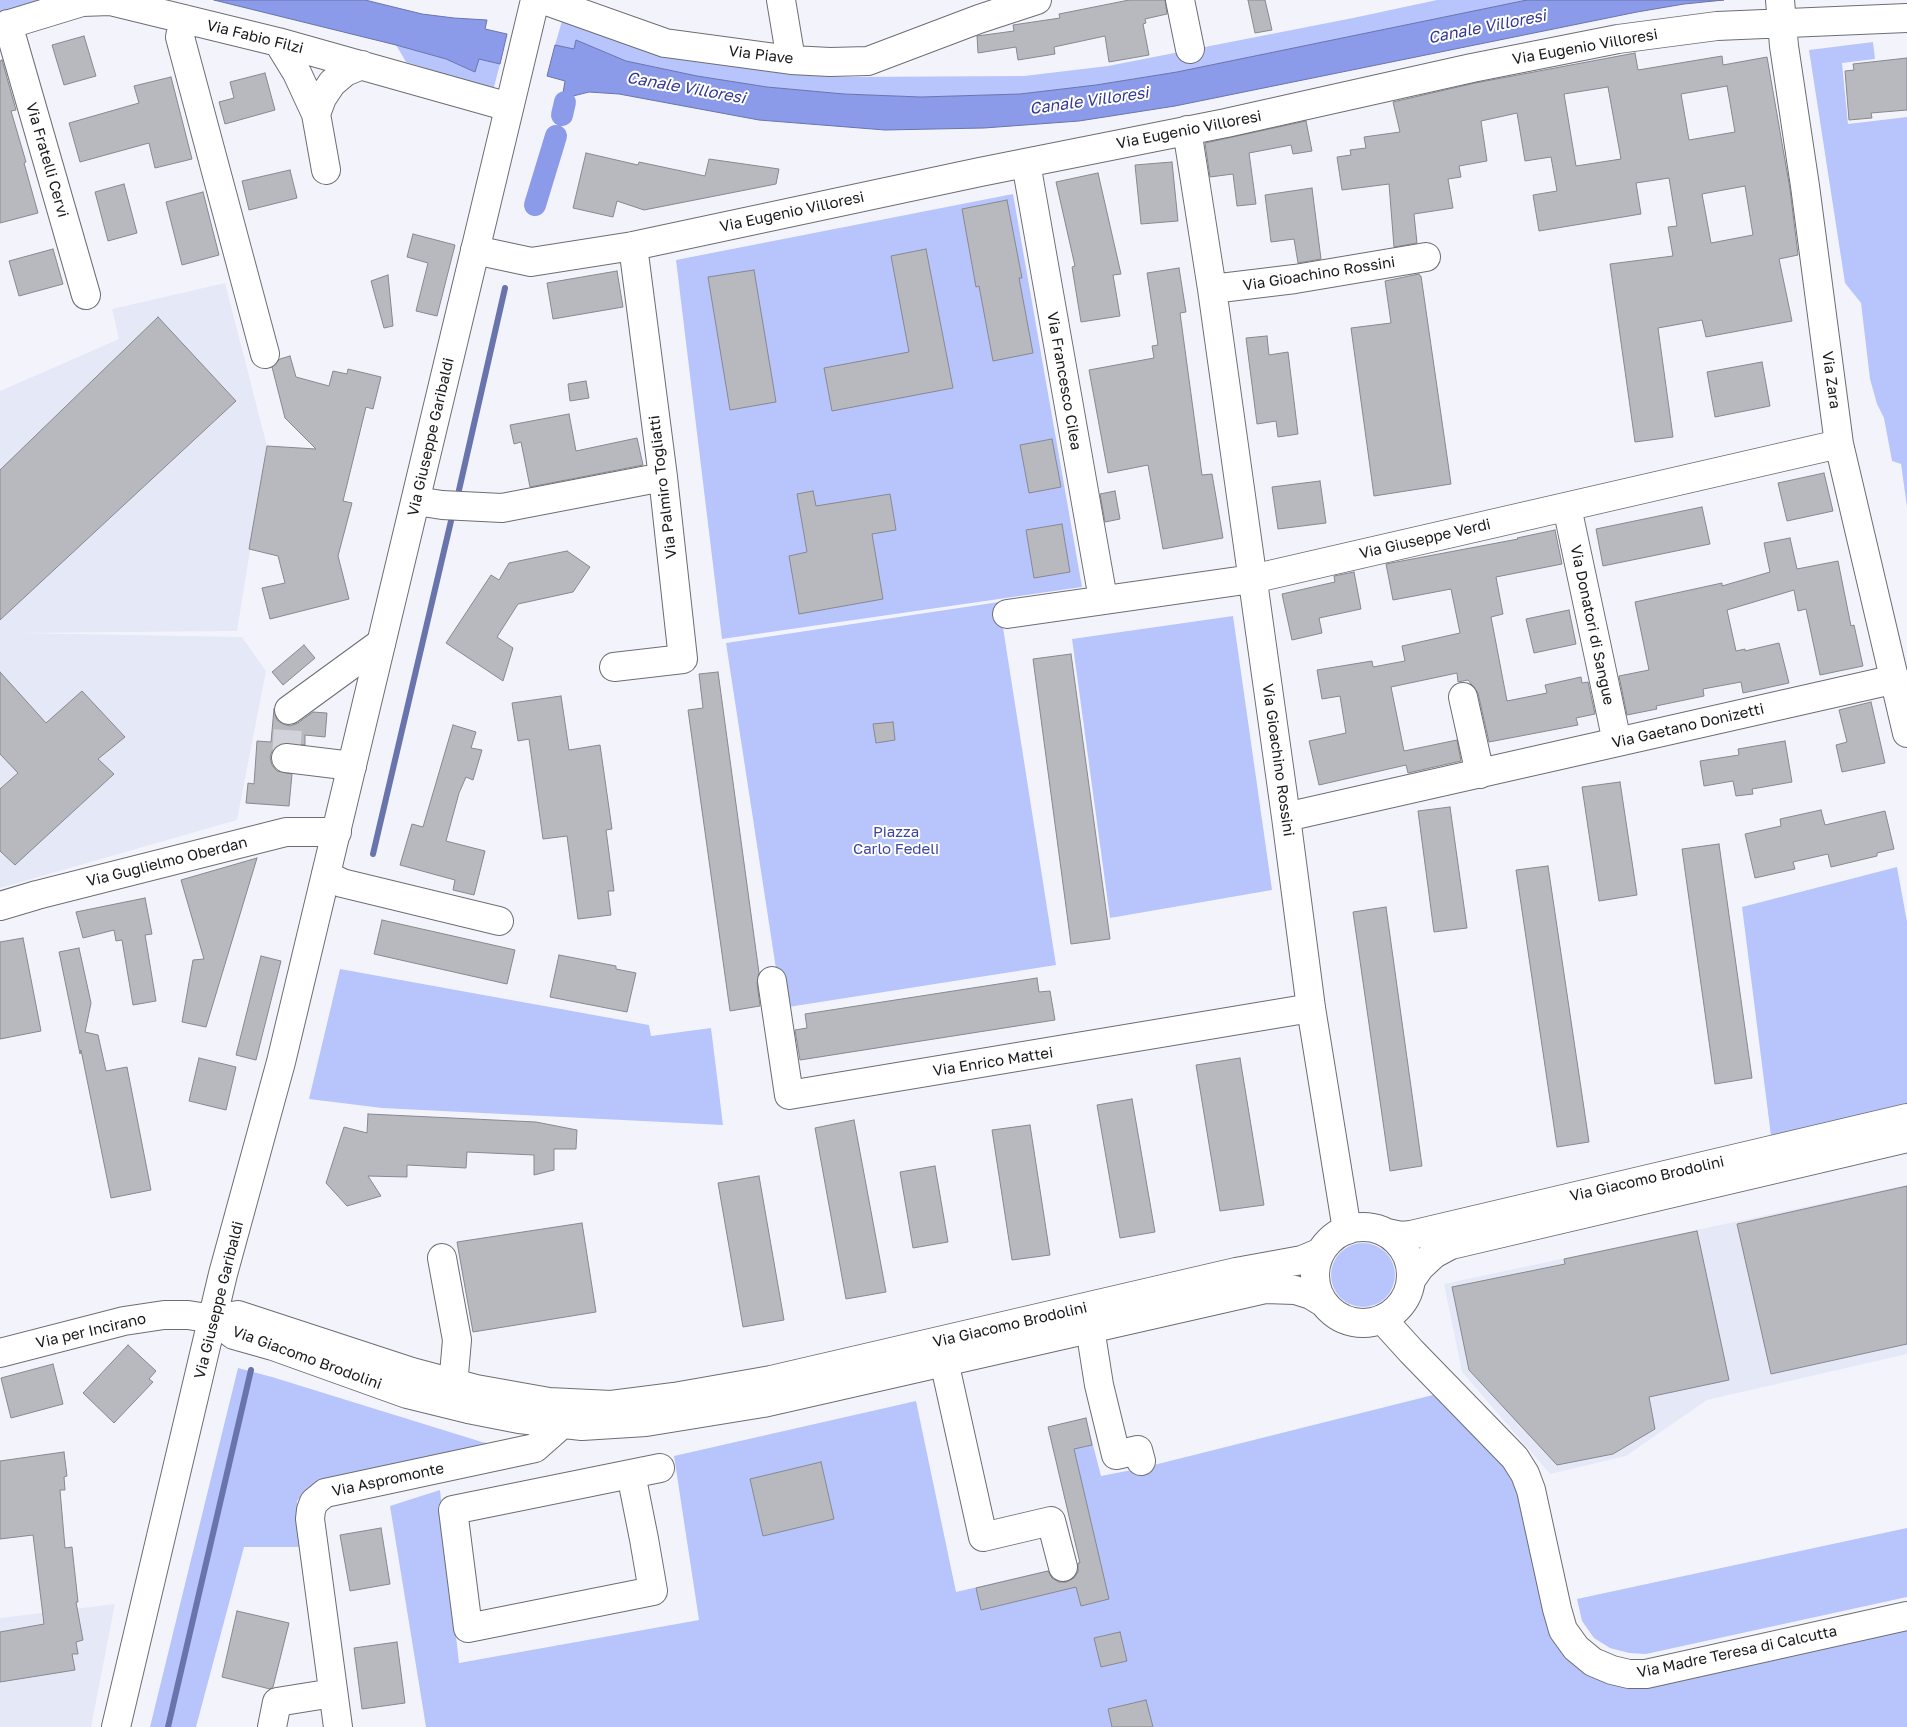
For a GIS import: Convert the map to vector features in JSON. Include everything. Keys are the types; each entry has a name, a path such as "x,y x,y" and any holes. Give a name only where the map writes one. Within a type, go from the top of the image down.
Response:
{"street":[{"name":"Via Giuseppe Garibaldi","path":"116,1727 213,1319 281,1062 337,832 535,0"},
{"name":"Via Piave","path":"544,0 665,43 791,60 830,62 868,61 977,9 1037,0"},
{"path":"781,0 791,60"},
{"path":"1180,0 1190,49"},
{"name":"Via Fabio Filzi","path":"4,25 82,2 110,1 278,42 508,108"},
{"name":"Via Eugenio Villoresi","path":"475,250 531,262 633,246 1026,163 1226,124 1472,68 1618,39 1717,26 1781,11 1907,18"},
{"name":"Via Zara","path":"1781,11 1840,444 1906,728"},
{"path":"184,19 180,37 265,354"},
{"name":"Via Fratelli Cervi","path":"4,25 86,295"},
{"path":"278,42 297,73 316,114 326,170"},
{"path":"316,114 322,98 332,83 345,72 362,65"},
{"name":"Via Gioachino Rossini","path":"1188,130 1286,817 1311,1008 1347,1230"},
{"name":"Via Francesco Cilea","path":"1026,163 1103,599"},
{"name":"Via Palmiro Togliatti","path":"614,667 684,658 633,246"},
{"name":"Via Gioachino Rossini","path":"1212,289 1295,279 1426,257"},
{"name":"Via Giuseppe Verdi","path":"1007,614 1252,579 1840,444"},
{"path":"416,500 442,505 502,508 663,477"},
{"name":"Via Donatori di Sangue","path":"1567,507 1617,742"},
{"path":"289,710 381,643"},
{"name":"Via Gaetano Donizetti","path":"1286,817 1896,679"},
{"path":"1463,697 1480,774"},
{"path":"286,758 352,766"},
{"name":"Via Guglielmo Oberdan","path":"0,906 286,832 337,832"},
{"path":"326,875 342,883 499,921"},
{"name":"Via Enrico Mattei","path":"772,981 789,1095 1311,1008"},
{"name":"Via Giacomo Brodolini","path":"1387,1233 1401,1236 1411,1235 1907,1118"},
{"name":"Via Giacomo Brodolini","path":"1411,1280 1429,1258 1439,1250 1452,1245 1907,1138"},
{"path":"1369,1227 1387,1233 1400,1244 1407,1255 1411,1267 1409,1291 1403,1303 1394,1312 1382,1319 1368,1323 1352,1322 1337,1315 1324,1303 1319,1292 1316,1280 1316,1265 1321,1252 1332,1239 1347,1230 1369,1227"},
{"name":"Via Giacomo Brodolini","path":"213,1319 238,1315 451,1383 526,1398 582,1404 635,1403 771,1380 1236,1272 1302,1260 1321,1252"},
{"path":"442,1258 457,1340 454,1374 451,1383"},
{"path":"1141,1461 1138,1450 1116,1455 1100,1385 1090,1328 1102,1315 1171,1299 1181,1286"},
{"name":"Via Giacomo Brodolini","path":"213,1319 234,1335 273,1346 407,1394 497,1415 560,1425 625,1425 685,1417 762,1403 1265,1289 1295,1290 1311,1295 1324,1303"},
{"name":"Via per Incirano","path":"0,1353 124,1321 164,1315 188,1315 213,1319"},
{"name":"Via Madre Teresa di Calcutta","path":"1382,1319 1515,1458 1525,1474 1531,1490 1563,1630 1576,1648 1593,1662 1628,1674 1646,1674 1907,1616"},
{"path":"884,1354 900,1361 934,1354 944,1362"},
{"name":"Via Giacomo Brodolini","path":"944,1362 983,1537 1051,1521 1063,1567"},
{"name":"Via Giacomo Brodolini","path":"560,1425 603,1414 667,1408 698,1393"},
{"name":"Via Aspromonte","path":"338,1727 310,1520 314,1502 325,1493 535,1448 560,1425"},
{"path":"631,1474 653,1591 468,1628 453,1510 660,1468"},
{"path":"272,1727 277,1702 283,1714 333,1693"}],"shaded area":[{"path":"225,283 267,446 237,631 21,633 242,637 266,671 237,820 0,888 0,391 119,339 112,309"},
{"path":"1907,1185 1907,1354 1707,1400 1626,1456 1550,1474 1462,1372 1444,1284"},
{"path":"115,1604 91,1727 0,1727 0,1618"}],"green space":[{"path":"0,0 64,0 0,18"},
{"path":"1437,0 1527,0 1177,72 1096,85 1020,94 921,97 844,94 767,87 697,76 626,61 576,40 574,49 555,45 562,21 684,56 839,77 1024,76 1108,66"},
{"path":"1873,42 1875,59 1842,63 1848,124 1907,117 1907,507 1901,464 1892,461 1884,418 1877,404 1870,379 1861,303 1845,283 1809,50"},
{"path":"396,45 446,59 475,72 479,58 500,64 494,87 487,88 406,62"},
{"path":"1013,194 1082,587 722,639 676,260"},
{"name":"Piazza Carlo Fedeli","path":"999,602 1056,965 782,1008 726,643"},
{"path":"1233,616 1272,890 1110,918 1072,639"},
{"path":"1897,867 1907,922 1907,1103 1771,1136 1742,907"},
{"path":"340,969 649,1025 651,1036 711,1028 723,1125 382,1108 309,1099"},
{"path":"1357,1243 1369,1243 1386,1252 1393,1263 1395,1275 1393,1287 1386,1298 1369,1307 1357,1307 1345,1302 1336,1293 1331,1281 1331,1269 1336,1257 1345,1248"},
{"path":"238,1368 482,1442 498,1445 497,1449 309,1488 297,1501 299,1547 244,1547 196,1727 150,1727"},
{"path":"1433,1395 1472,1430 1508,1470 1518,1490 1547,1624 1558,1647 1575,1664 1593,1676 1907,1628 1907,1727 426,1727 390,1506 440,1490 459,1663 699,1620 674,1456 916,1401 956,1592 1080,1563 1048,1427 1086,1418 1101,1476 1142,1468"},
{"path":"1907,1528 1907,1597 1646,1654 1629,1653 1610,1648 1594,1638 1582,1621 1577,1599"}],"water":[{"path":"214,0 365,0 422,14 487,20 485,29 507,34 500,64 479,59 475,72 446,59 396,45"},
{"name":"Canale Villoresi","path":"1527,0 1724,0 1684,4 1637,12 1175,106 1079,121 984,128 885,130 759,120 619,94 589,92 573,96 563,93 565,81 547,76 555,45 574,49 576,40 626,61 697,76 767,87 844,94 921,97 1020,94 1096,85 1177,72"}],"building":[{"path":"1129,0 1165,0 1167,14 1145,19 1146,23 1143,24 1149,55 1109,62 1105,36 1054,47 1055,54 1018,60 1016,47 978,53 977,36 1014,31 1013,25 1060,18 1059,14"},
{"path":"1248,0 1265,0 1272,30 1255,33"},
{"path":"84,36 96,76 64,85 52,45"},
{"path":"1635,53 1638,70 1722,56 1723,65 1767,57 1790,189 1798,255 1779,259 1792,321 1706,337 1702,320 1658,328 1673,437 1635,442 1610,264 1673,256 1668,227 1677,226 1669,178 1636,183 1641,214 1539,231 1533,195 1557,191 1551,157 1525,161 1517,113 1481,121 1487,161 1459,166 1461,177 1448,179 1453,208 1414,214 1417,243 1394,247 1389,184 1342,190 1337,157 1351,155 1350,150 1366,148 1364,137 1400,132 1393,102 1475,83","holes":["1727,86 1735,132 1689,140 1681,94","1608,87 1621,159 1576,166 1564,94","1745,186 1753,235 1711,243 1702,194"]},
{"path":"1907,58 1907,110 1871,113 1872,118 1849,120 1845,71 1854,70 1853,64"},
{"path":"2,60 16,110 11,111 38,213 0,223 0,61"},
{"path":"265,73 275,110 225,124 219,102 234,98 230,82"},
{"path":"171,77 192,159 155,168 149,143 80,162 69,123 139,103 134,86"},
{"path":"1306,121 1312,151 1293,154 1291,145 1249,153 1256,204 1237,206 1233,174 1210,177 1205,143"},
{"path":"586,153 638,165 639,162 705,176 709,159 779,169 776,184 644,210 617,201 613,217 573,208"},
{"path":"1172,162 1178,221 1141,224 1135,165"},
{"path":"290,170 297,198 249,210 242,181"},
{"path":"1098,173 1121,274 1113,275 1120,316 1081,322 1072,267 1075,266 1056,182"},
{"path":"124,184 137,233 108,241 95,192"},
{"path":"1312,188 1321,259 1298,263 1294,239 1271,242 1265,195"},
{"path":"203,192 219,255 182,265 166,202"},
{"path":"1007,200 1022,278 1019,278 1033,353 993,361 979,286 976,287 962,209"},
{"path":"413,234 455,245 437,316 416,311 428,263 407,257"},
{"path":"53,249 63,284 19,296 9,261"},
{"path":"926,249 953,388 832,411 824,368 909,352 891,256"},
{"path":"1179,268 1186,312 1180,313 1202,475 1212,474 1223,538 1163,549 1148,465 1108,473 1089,370 1154,358 1152,346 1158,345 1147,273"},
{"path":"754,270 776,402 730,410 708,277"},
{"path":"617,271 623,307 553,319 547,283"},
{"path":"1419,274 1421,276 1451,484 1374,496 1351,328 1391,323 1385,281"},
{"path":"388,275 393,326 384,328 371,281"},
{"path":"158,317 236,401 0,620 0,470"},
{"path":"1267,336 1269,355 1288,352 1298,434 1278,437 1276,421 1257,424 1246,338"},
{"path":"290,356 296,377 329,386 333,371 347,374 348,369 381,377 373,409 366,407 343,501 352,503 338,556 349,599 270,619 262,588 285,583 278,556 249,549 267,446 316,449 285,418 272,367 280,359"},
{"path":"1762,362 1770,406 1715,417 1707,372"},
{"path":"586,381 589,398 570,401 568,384"},
{"path":"569,414 576,451 637,438 643,465 530,487 521,442 514,444 510,425"},
{"path":"1052,439 1061,487 1029,493 1020,445"},
{"path":"1824,473 1833,511 1787,521 1778,483"},
{"path":"1320,481 1326,523 1278,529 1272,487"},
{"path":"813,491 816,506 890,494 896,530 872,534 883,599 799,614 789,556 807,552 797,494"},
{"path":"1115,491 1120,519 1105,522 1100,494"},
{"path":"1702,507 1710,544 1603,566 1596,529"},
{"path":"1062,524 1070,572 1034,578 1026,530"},
{"path":"1555,530 1562,564 1496,577 1503,614 1491,617 1507,701 1547,693 1545,685 1581,677 1582,683 1588,682 1595,714 1576,718 1578,725 1489,742 1478,693 1468,680 1458,682 1457,673 1391,687 1404,751 1457,740 1461,761 1408,773 1406,765 1319,785 1309,741 1346,733 1340,696 1322,699 1317,670 1372,661 1373,667 1405,661 1402,646 1460,633 1451,589 1393,600 1386,564 1518,539"},
{"path":"1790,538 1797,569 1838,561 1851,626 1854,625 1863,666 1820,675 1806,609 1798,611 1794,590 1727,610 1736,651 1745,649 1745,651 1779,643 1789,683 1743,693 1741,682 1703,689 1704,696 1656,706 1657,709 1627,715 1619,676 1649,670 1635,602 1722,583 1722,586 1770,572 1764,543"},
{"path":"567,551 590,567 573,592 518,604 497,637 513,648 503,681 446,643 491,575 499,580 509,563"},
{"path":"1354,572 1361,609 1319,618 1322,633 1292,640 1282,594 1335,582 1334,576"},
{"path":"1569,610 1576,644 1534,653 1526,619"},
{"path":"304,645 315,658 283,685 272,672"},
{"path":"1071,654 1110,939 1071,944 1033,659"},
{"path":"0,672 46,723 82,691 125,737 98,759 114,774 15,865 0,851 0,789 18,773 0,754"},
{"path":"718,672 759,973 757,983 760,1006 730,1011 688,710 703,708 699,674"},
{"path":"561,696 569,750 600,745 612,829 606,830 614,891 608,891 611,915 578,919 567,836 543,839 529,739 518,741 512,703"},
{"path":"1871,702 1885,763 1842,772 1836,745 1847,742 1839,710"},
{"path":"274,709 277,720 290,726 298,723 313,712 327,713 325,737 305,735 305,745 287,742 279,744 273,749 270,757 272,765 277,771 292,774 289,806 246,803 248,783 254,784 257,741 271,742"},
{"path":"893,722 895,740 876,743 873,724"},
{"path":"453,725 476,732 471,748 482,750 473,780 466,777 459,793 446,841 485,851 474,895 453,890 455,880 400,865 412,824 423,827"},
{"path":"1785,741 1792,782 1752,789 1753,794 1736,796 1733,781 1704,786 1700,761 1739,755 1738,749"},
{"path":"1620,782 1637,895 1599,901 1582,787"},
{"path":"1450,807 1467,928 1434,932 1418,811"},
{"path":"1821,810 1825,825 1885,811 1894,849 1877,853 1877,856 1831,867 1828,854 1793,862 1795,869 1755,878 1745,834 1781,826 1780,819"},
{"path":"1719,844 1752,1078 1715,1084 1682,849"},
{"path":"257,858 206,1027 182,1022 193,960 204,959 181,880"},
{"path":"1548,866 1589,1142 1557,1147 1516,870"},
{"path":"145,898 152,934 145,935 156,1001 133,1005 122,940 116,941 114,930 83,938 76,912"},
{"path":"1386,907 1422,1166 1390,1171 1353,912"},
{"path":"382,920 515,950 507,984 374,954"},
{"path":"23,938 41,1031 0,1039 0,942"},
{"path":"79,948 91,1003 85,1032 98,1035 106,1071 127,1067 151,1190 111,1198 59,952"},
{"path":"559,955 616,966 616,969 636,973 627,1012 550,997"},
{"path":"261,956 281,961 256,1060 236,1055"},
{"path":"1037,978 1039,992 1050,991 1055,1020 800,1060 795,1030 807,1028 805,1014"},
{"path":"199,1058 236,1067 226,1110 189,1101"},
{"path":"1240,1058 1264,1205 1220,1211 1196,1065"},
{"path":"1132,1099 1155,1232 1120,1238 1097,1105"},
{"path":"368,1114 536,1122 577,1130 576,1149 554,1149 554,1170 534,1175 534,1155 467,1152 466,1168 407,1165 407,1177 368,1176 381,1196 347,1206 326,1183 344,1127 367,1133"},
{"path":"854,1120 886,1292 846,1299 815,1128"},
{"path":"1030,1125 1050,1255 1012,1260 992,1130"},
{"path":"935,1166 948,1242 913,1248 900,1172"},
{"path":"759,1176 784,1320 743,1327 718,1183"},
{"path":"1907,1186 1907,1344 1771,1374 1737,1224"},
{"path":"582,1223 596,1312 473,1332 457,1242"},
{"path":"1697,1231 1729,1380 1649,1397 1655,1429 1613,1454 1557,1465 1469,1370 1452,1287 1565,1264 1564,1259"},
{"path":"128,1345 156,1371 149,1379 153,1382 114,1423 83,1393"},
{"path":"53,1364 63,1404 11,1418 1,1378"},
{"path":"1086,1418 1092,1445 1074,1449 1109,1599 1081,1606 1076,1587 981,1610 976,1588 1048,1571 1052,1578 1059,1582 1066,1582 1074,1578 1078,1572 1078,1563 1080,1563 1048,1427"},
{"path":"64,1452 67,1476 64,1477 65,1490 60,1490 65,1548 72,1547 78,1602 76,1602 83,1640 76,1642 78,1654 72,1654 75,1670 0,1682 0,1632 44,1624 33,1535 0,1539 0,1461"},
{"path":"821,1462 834,1519 763,1536 750,1479"},
{"path":"381,1528 390,1584 350,1591 340,1535"},
{"path":"237,1611 289,1623 273,1687 270,1689 222,1677"},
{"path":"1120,1632 1127,1661 1101,1667 1094,1638"},
{"path":"397,1642 405,1703 362,1709 354,1648"},
{"path":"1146,1700 1153,1727 1112,1727 1108,1709"}],"waterway":[{"path":"562,115 565,102"},
{"path":"535,205 556,136"},
{"path":"459,490 505,288"},
{"path":"373,854 451,521"},
{"path":"168,1727 251,1370"}],"tunnel":[{"path":"286,758 289,710"}]}
